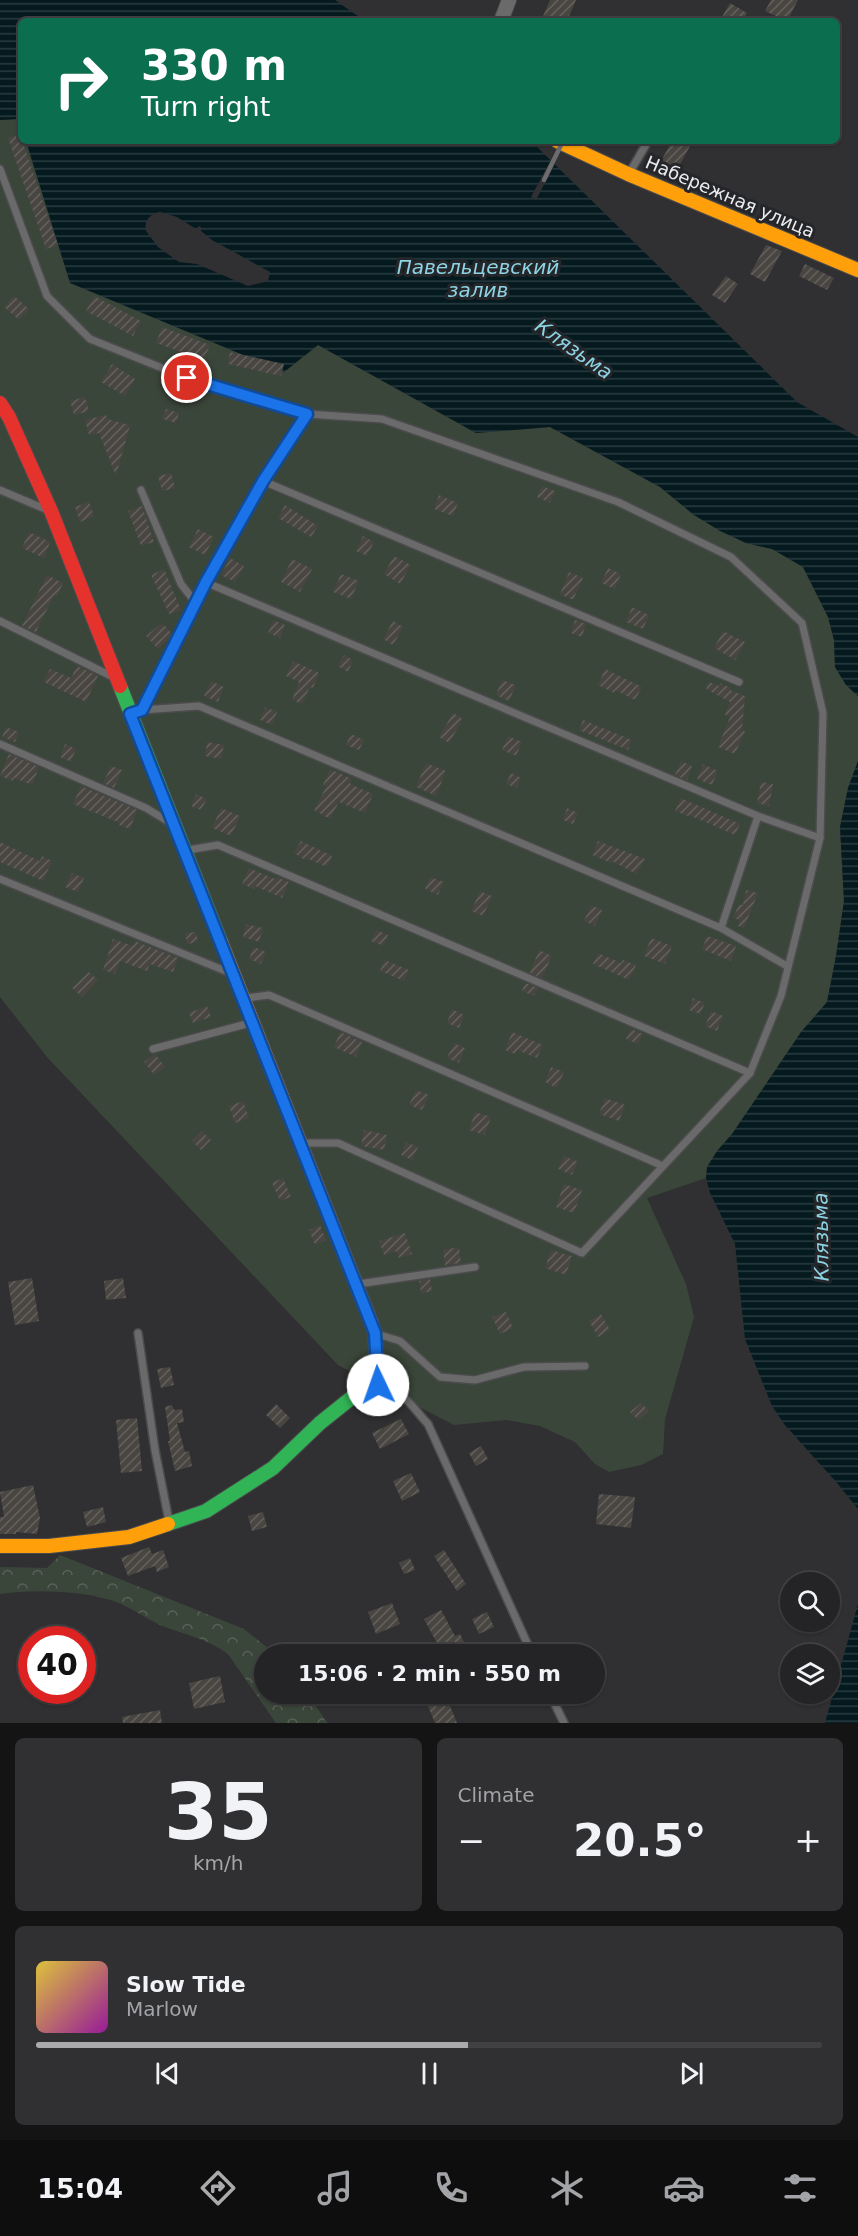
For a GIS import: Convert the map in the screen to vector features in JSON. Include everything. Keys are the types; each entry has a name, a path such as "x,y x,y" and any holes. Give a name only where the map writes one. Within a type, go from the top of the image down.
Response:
{"street":[{"path":"502,18 509,0"},
{"name":"Набережная улица","path":"563,144 628,174 858,270"},
{"path":"0,403 9,417 51,511 117,679 136,712 185,851 375,1333 378,1385 360,1391 320,1423 273,1468 206,1511 169,1521 129,1537 49,1545 0,1546"}],"lane":[{"path":"628,174 646,144"},
{"path":"0,169 47,296 90,339 187,378 307,414 382,419 618,502 731,557 802,623 823,713 820,838 781,996 750,1072 582,1252 338,1143 300,1143"},
{"path":"136,712 263,481 307,414"},
{"path":"263,481 739,682"},
{"path":"0,490 51,511"},
{"path":"141,490 181,584 195,602"},
{"path":"206,582 758,816 820,838"},
{"path":"0,621 117,679"},
{"path":"136,712 199,706 721,928 787,966"},
{"path":"0,744 146,808 176,826"},
{"path":"721,928 758,816"},
{"path":"185,851 218,845 750,1072"},
{"path":"0,879 234,974"},
{"path":"243,998 269,995 663,1166"},
{"path":"153,1049 253,1022"},
{"path":"356,1284 475,1267"},
{"path":"138,1333 155,1450 169,1521"},
{"path":"375,1333 400,1341 440,1377 475,1380 524,1367 585,1366"},
{"path":"378,1385 393,1388 402,1394 428,1424 527,1644"},
{"path":"555,1704 564,1723"}],"green space":[{"path":"18,119 18,144 27,144 71,283 284,372 318,345 476,433 550,427 660,487 694,515 746,543 772,549 803,567 828,617 834,640 835,667 846,685 858,696 858,761 848,788 840,827 844,901 827,1002 732,1134 715,1154 706,1178 647,1198 686,1284 694,1317 665,1419 663,1454 641,1465 609,1472 595,1464 575,1442 540,1426 506,1420 454,1425 338,1365 47,1057 0,997 0,120"},
{"path":"60,1555 244,1629 263,1644 254,1644 254,1691 228,1654 204,1641 160,1625 119,1603 76,1593 28,1591 0,1594 0,1567 47,1568"},
{"path":"263,1704 315,1704 327,1723 276,1723"}],"water":[{"path":"0,0 335,0 361,18 18,18 18,119 0,120"},
{"name":"Павельцевский залив","path":"27,144 534,144 797,402 858,437 858,696 846,685 835,667 834,640 828,617 803,567 772,549 746,543 720,531 694,515 660,487 550,427 476,433 318,345 284,372 70,283","holes":["160,212 177,217 196,229 199,226 202,228 201,231 212,240 270,272 268,281 248,286 197,264 179,262 158,247 146,231 146,224 148,218"]},
{"name":"Клязьма","path":"858,761 858,1509 784,1424 772,1406 745,1339 735,1244 710,1193 706,1178 707,1167 717,1151 732,1134 801,1032 827,1002 844,901 840,827 848,788"},
{"path":"858,1604 858,1723 825,1723 830,1704 840,1704 840,1669"}],"pier":[{"path":"552,158 556,162 536,200 531,197"}],"building":[{"path":"550,0 576,0 568,18 542,18"},
{"path":"771,0 798,0 789,18 780,18 765,11"},
{"path":"730,3 747,13 744,18 722,17"},
{"path":"18,135 18,144 23,144 58,245 46,249 8,138"},
{"path":"670,144 690,146 677,170 661,161"},
{"path":"766,245 782,251 765,282 750,274"},
{"path":"805,264 834,278 827,290 799,276"},
{"path":"726,276 738,284 725,303 712,295"},
{"path":"14,296 29,309 19,320 4,307"},
{"path":"94,296 141,321 133,336 86,311"},
{"path":"162,327 210,345 204,360 156,343"},
{"path":"230,352 284,364 281,376 228,364"},
{"path":"112,364 135,379 125,396 101,382"},
{"path":"85,397 89,411 74,415 70,401"},
{"path":"166,409 179,413 176,423 162,419"},
{"path":"106,415 107,419 130,425 116,476 99,433 89,435 85,420"},
{"path":"171,473 175,488 162,491 158,476"},
{"path":"542,486 555,491 550,503 537,497"},
{"path":"439,495 458,503 453,516 434,509"},
{"path":"89,502 94,516 80,522 75,507"},
{"path":"285,505 318,526 311,537 278,518"},
{"path":"142,506 154,542 141,546 128,511"},
{"path":"198,529 214,537 205,555 189,547"},
{"path":"29,532 50,542 44,558 22,548"},
{"path":"363,536 374,542 367,556 356,551"},
{"path":"394,556 411,565 400,584 384,574"},
{"path":"230,558 244,566 235,582 221,575"},
{"path":"292,559 312,569 300,592 281,582"},
{"path":"608,568 621,574 615,589 601,583"},
{"path":"164,569 181,610 169,614 151,575"},
{"path":"569,572 583,578 573,600 560,594"},
{"path":"341,574 359,581 351,599 333,592"},
{"path":"47,575 63,583 57,596 54,595 36,632 22,626"},
{"path":"632,607 649,615 643,629 626,622"},
{"path":"273,620 285,625 280,638 268,633"},
{"path":"575,620 586,624 582,637 571,633"},
{"path":"393,621 403,627 393,645 383,639"},
{"path":"162,623 173,635 158,649 146,636"},
{"path":"723,631 745,642 735,660 714,648"},
{"path":"344,655 353,660 348,672 338,666"},
{"path":"293,661 319,673 313,688 310,687 302,704 292,700 299,682 286,676"},
{"path":"77,666 98,676 86,702 44,682 50,669 71,678"},
{"path":"605,669 642,687 635,700 598,685"},
{"path":"502,680 516,685 509,701 496,695"},
{"path":"211,681 224,687 218,702 204,696"},
{"path":"709,682 719,686 721,683 731,688 730,690 745,696 742,730 745,731 735,754 718,747 730,717 725,715 730,702 706,689"},
{"path":"265,707 277,712 272,725 260,720"},
{"path":"453,713 463,719 449,743 439,737"},
{"path":"583,720 632,740 628,750 579,730"},
{"path":"6,727 19,732 15,742 2,737"},
{"path":"351,734 364,740 359,750 346,745"},
{"path":"508,736 522,742 516,756 502,750"},
{"path":"207,742 224,745 221,759 205,756"},
{"path":"65,744 76,749 71,762 60,757"},
{"path":"9,754 39,767 32,785 14,778 13,781 0,776"},
{"path":"681,761 692,766 687,780 675,775"},
{"path":"426,763 446,771 436,796 416,787"},
{"path":"703,764 718,771 712,785 697,779"},
{"path":"111,766 122,770 114,788 103,783"},
{"path":"330,769 352,779 350,784 373,794 365,813 339,802 330,819 314,810 326,787 323,785"},
{"path":"511,773 521,778 517,788 506,784"},
{"path":"761,782 773,784 769,806 757,803"},
{"path":"81,786 137,810 130,829 73,804"},
{"path":"196,794 207,799 201,810 191,806"},
{"path":"681,798 740,824 735,835 675,811"},
{"path":"221,808 240,816 231,836 212,828"},
{"path":"567,808 578,813 573,824 563,820"},
{"path":"301,841 332,856 327,867 306,858 305,860 294,853"},
{"path":"598,841 645,859 636,874 612,861 611,863 592,855"},
{"path":"0,842 40,861 42,856 52,861 43,881 0,862"},
{"path":"249,868 289,882 282,898 255,886 254,889 242,884"},
{"path":"72,873 84,878 78,892 65,887"},
{"path":"430,877 444,882 438,895 425,889"},
{"path":"746,890 758,893 744,928 738,926 740,920 733,918 739,904 743,905"},
{"path":"480,891 492,896 483,916 471,911"},
{"path":"591,905 602,910 595,926 584,921"},
{"path":"246,924 263,928 259,942 243,937"},
{"path":"376,930 388,935 383,946 371,941"},
{"path":"196,932 198,942 187,944 185,933"},
{"path":"707,936 736,946 731,961 702,949"},
{"path":"651,938 672,946 665,964 644,956"},
{"path":"113,939 133,946 135,941 178,958 173,972 150,964 147,971 120,961 115,974 103,970"},
{"path":"254,947 266,952 261,964 249,959"},
{"path":"539,950 552,956 542,978 530,973"},
{"path":"598,953 621,963 623,960 636,965 629,980 593,964"},
{"path":"385,960 409,970 404,981 380,971"},
{"path":"89,972 98,980 82,997 72,988"},
{"path":"525,983 538,988 534,996 522,991"},
{"path":"693,998 705,1003 700,1014 689,1010"},
{"path":"207,1006 211,1017 193,1023 189,1013"},
{"path":"452,1009 464,1015 459,1028 447,1023"},
{"path":"711,1011 723,1016 717,1031 705,1026"},
{"path":"631,1029 643,1034 638,1044 626,1039"},
{"path":"340,1032 362,1042 356,1057 334,1047"},
{"path":"512,1032 543,1045 537,1058 517,1050 515,1054 505,1050"},
{"path":"454,1043 465,1048 459,1063 447,1058"},
{"path":"155,1054 165,1067 154,1075 144,1062"},
{"path":"551,1067 564,1072 557,1088 545,1082"},
{"path":"416,1090 429,1095 422,1110 409,1105"},
{"path":"605,1098 625,1105 619,1121 599,1114"},
{"path":"243,1101 249,1118 235,1123 229,1106"},
{"path":"475,1112 491,1117 485,1135 469,1130"},
{"path":"364,1130 387,1135 384,1150 361,1146"},
{"path":"202,1131 211,1140 201,1150 192,1141"},
{"path":"406,1142 418,1147 412,1160 401,1155"},
{"path":"564,1156 578,1162 572,1175 558,1169"},
{"path":"283,1178 291,1197 280,1201 272,1183"},
{"path":"564,1184 582,1190 574,1213 556,1207"},
{"path":"320,1225 326,1240 315,1245 309,1230"},
{"path":"405,1233 412,1254 399,1258 396,1251 384,1255 379,1241"},
{"path":"459,1247 461,1263 445,1265 443,1250"},
{"path":"551,1250 572,1256 566,1275 545,1268"},
{"path":"32,1278 39,1321 15,1325 8,1282"},
{"path":"123,1278 126,1298 106,1300 104,1281"},
{"path":"430,1279 432,1291 421,1293 419,1281"},
{"path":"506,1312 513,1328 500,1334 492,1317"},
{"path":"601,1314 610,1330 598,1337 589,1321"},
{"path":"170,1367 174,1385 161,1388 157,1369"},
{"path":"641,1403 649,1411 638,1420 630,1412"},
{"path":"276,1404 290,1418 280,1428 266,1415"},
{"path":"172,1405 174,1410 182,1409 184,1422 177,1423 185,1452 189,1451 192,1466 175,1471 168,1441 170,1441 165,1407"},
{"path":"137,1418 142,1471 121,1473 116,1420"},
{"path":"401,1419 409,1434 380,1449 372,1433"},
{"path":"481,1446 488,1459 476,1466 469,1453"},
{"path":"411,1473 420,1492 402,1501 393,1481"},
{"path":"33,1485 40,1518 37,1534 16,1532 16,1534 0,1534 0,1517 4,1517 0,1492"},
{"path":"599,1494 635,1497 631,1528 596,1524"},
{"path":"103,1507 106,1522 87,1527 83,1512"},
{"path":"263,1512 267,1527 252,1531 248,1516"},
{"path":"149,1547 152,1554 163,1550 169,1567 157,1572 155,1566 128,1576 121,1558"},
{"path":"444,1550 466,1584 457,1591 434,1556"},
{"path":"410,1558 415,1570 404,1574 399,1563"},
{"path":"392,1603 400,1624 376,1634 368,1612"},
{"path":"441,1610 455,1636 460,1634 465,1644 437,1644 424,1619"},
{"path":"487,1612 494,1627 479,1634 472,1619"},
{"path":"220,1676 225,1702 194,1709 189,1683"},
{"path":"427,1704 449,1704 457,1723 435,1723"},
{"path":"160,1710 162,1723 123,1723 122,1717"}],"railway":[{"path":"544,180 562,144"}],"traffic: fast":[{"path":"120,686 221,942"},
{"path":"168,1524 206,1511 273,1468 320,1423 360,1391 378,1385 375,1333 371,1322"}],"traffic: slow":[{"path":"563,144 628,174 858,270"},
{"path":"221,942 371,1322"},
{"path":"0,1546 49,1546 129,1537 168,1524"}],"traffic: jam":[{"path":"0,403 9,417 51,511 120,686"}],"route":[{"path":"187,378 307,414 263,481 206,582 142,710 130,714 375,1333 378,1385"}]}
